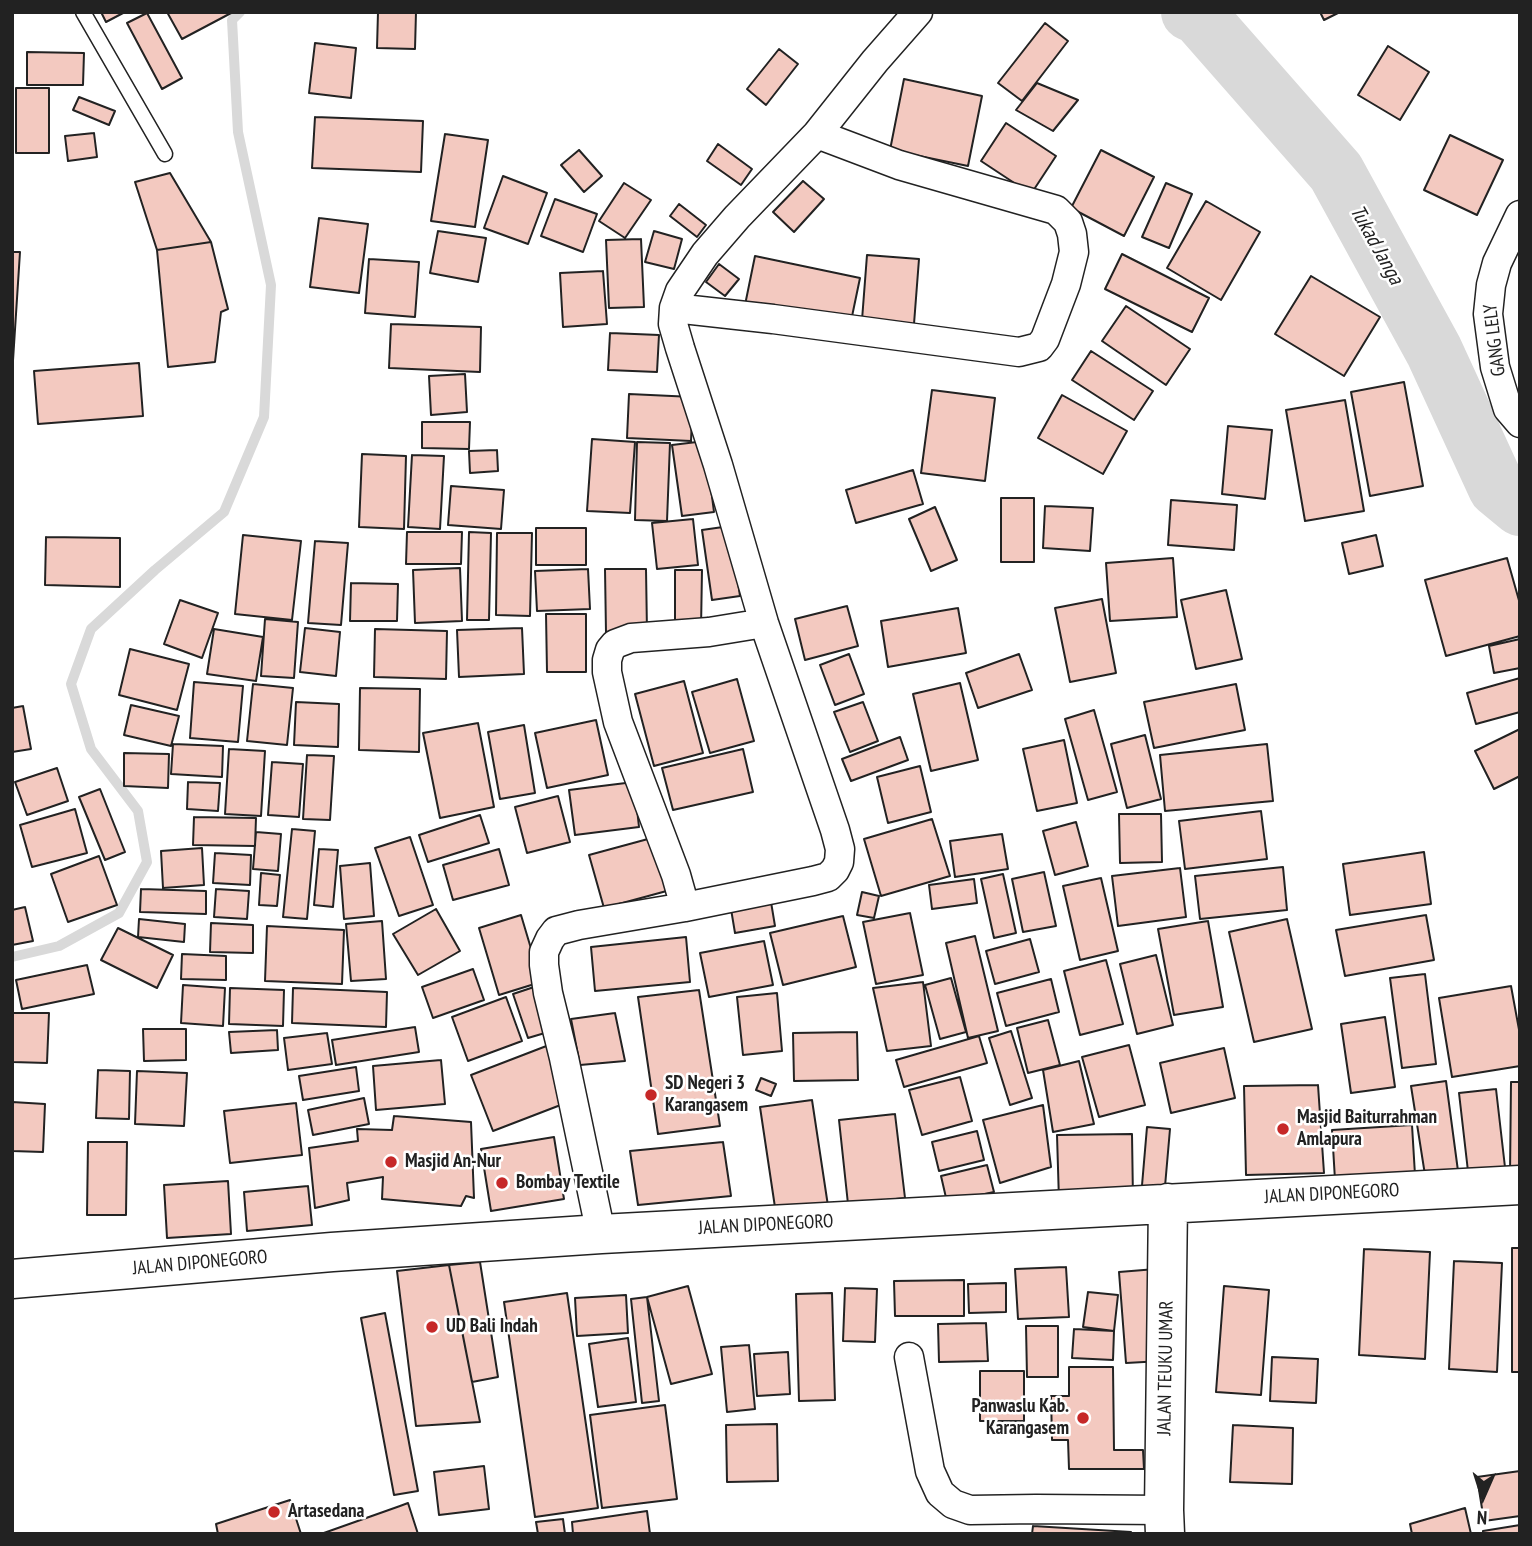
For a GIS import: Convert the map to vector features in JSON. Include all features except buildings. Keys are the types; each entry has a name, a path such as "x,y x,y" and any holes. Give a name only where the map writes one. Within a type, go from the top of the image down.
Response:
{"street":[{"path":"601,1234 548,993 544,965 547,944 556,931 579,925 685,907 828,877 839,862 840,849 835,830 764,623 718,465 680,348 673,324 674,308 680,291 705,254 817,134 918,12"},
{"path":"674,308 1019,352 1039,346 1045,339 1066,284 1074,252 1068,222 1056,210 899,165 817,134"},
{"name":"GANG LELY","path":"1520,215 1497,263 1490,285 1488,314 1495,367 1508,410 1520,423"},
{"path":"685,907 676,875 618,722 607,660 615,643 631,638 709,632 764,623"},
{"name":"JALAN DIPONEGORO","path":"12,1279 332,1252 601,1234 1520,1185"},
{"name":"JALAN TEUKU UMAR","path":"1164,1522 1168,1203"},
{"path":"909,1357 930,1471 940,1493 953,1504 970,1510 1036,1509 1164,1522"}],"lane":[{"path":"83,12 165,155"}],"waterway":[{"path":"12,957 59,946 119,913 147,862 138,811 91,749 71,684 91,629 224,512 264,417 271,285 238,132 232,20 240,12"},
{"name":"Tukad Janga","path":"1190,12 1199,16 1336,172 1434,351 1497,488 1520,507"}],"place":[{"name":"SD Negeri 3 Karangasem","path":"651,1095"},
{"name":"Masjid Baiturrahman Amlapura","path":"1283,1129"},
{"name":"Masjid An-Nur","path":"391,1162"},
{"name":"Bombay Textile","path":"502,1183"},
{"name":"UD Bali Indah","path":"432,1327"},
{"name":"Panwaslu Kab. Karangasem","path":"1083,1418"},
{"name":"Artasedana","path":"274,1512"}]}
